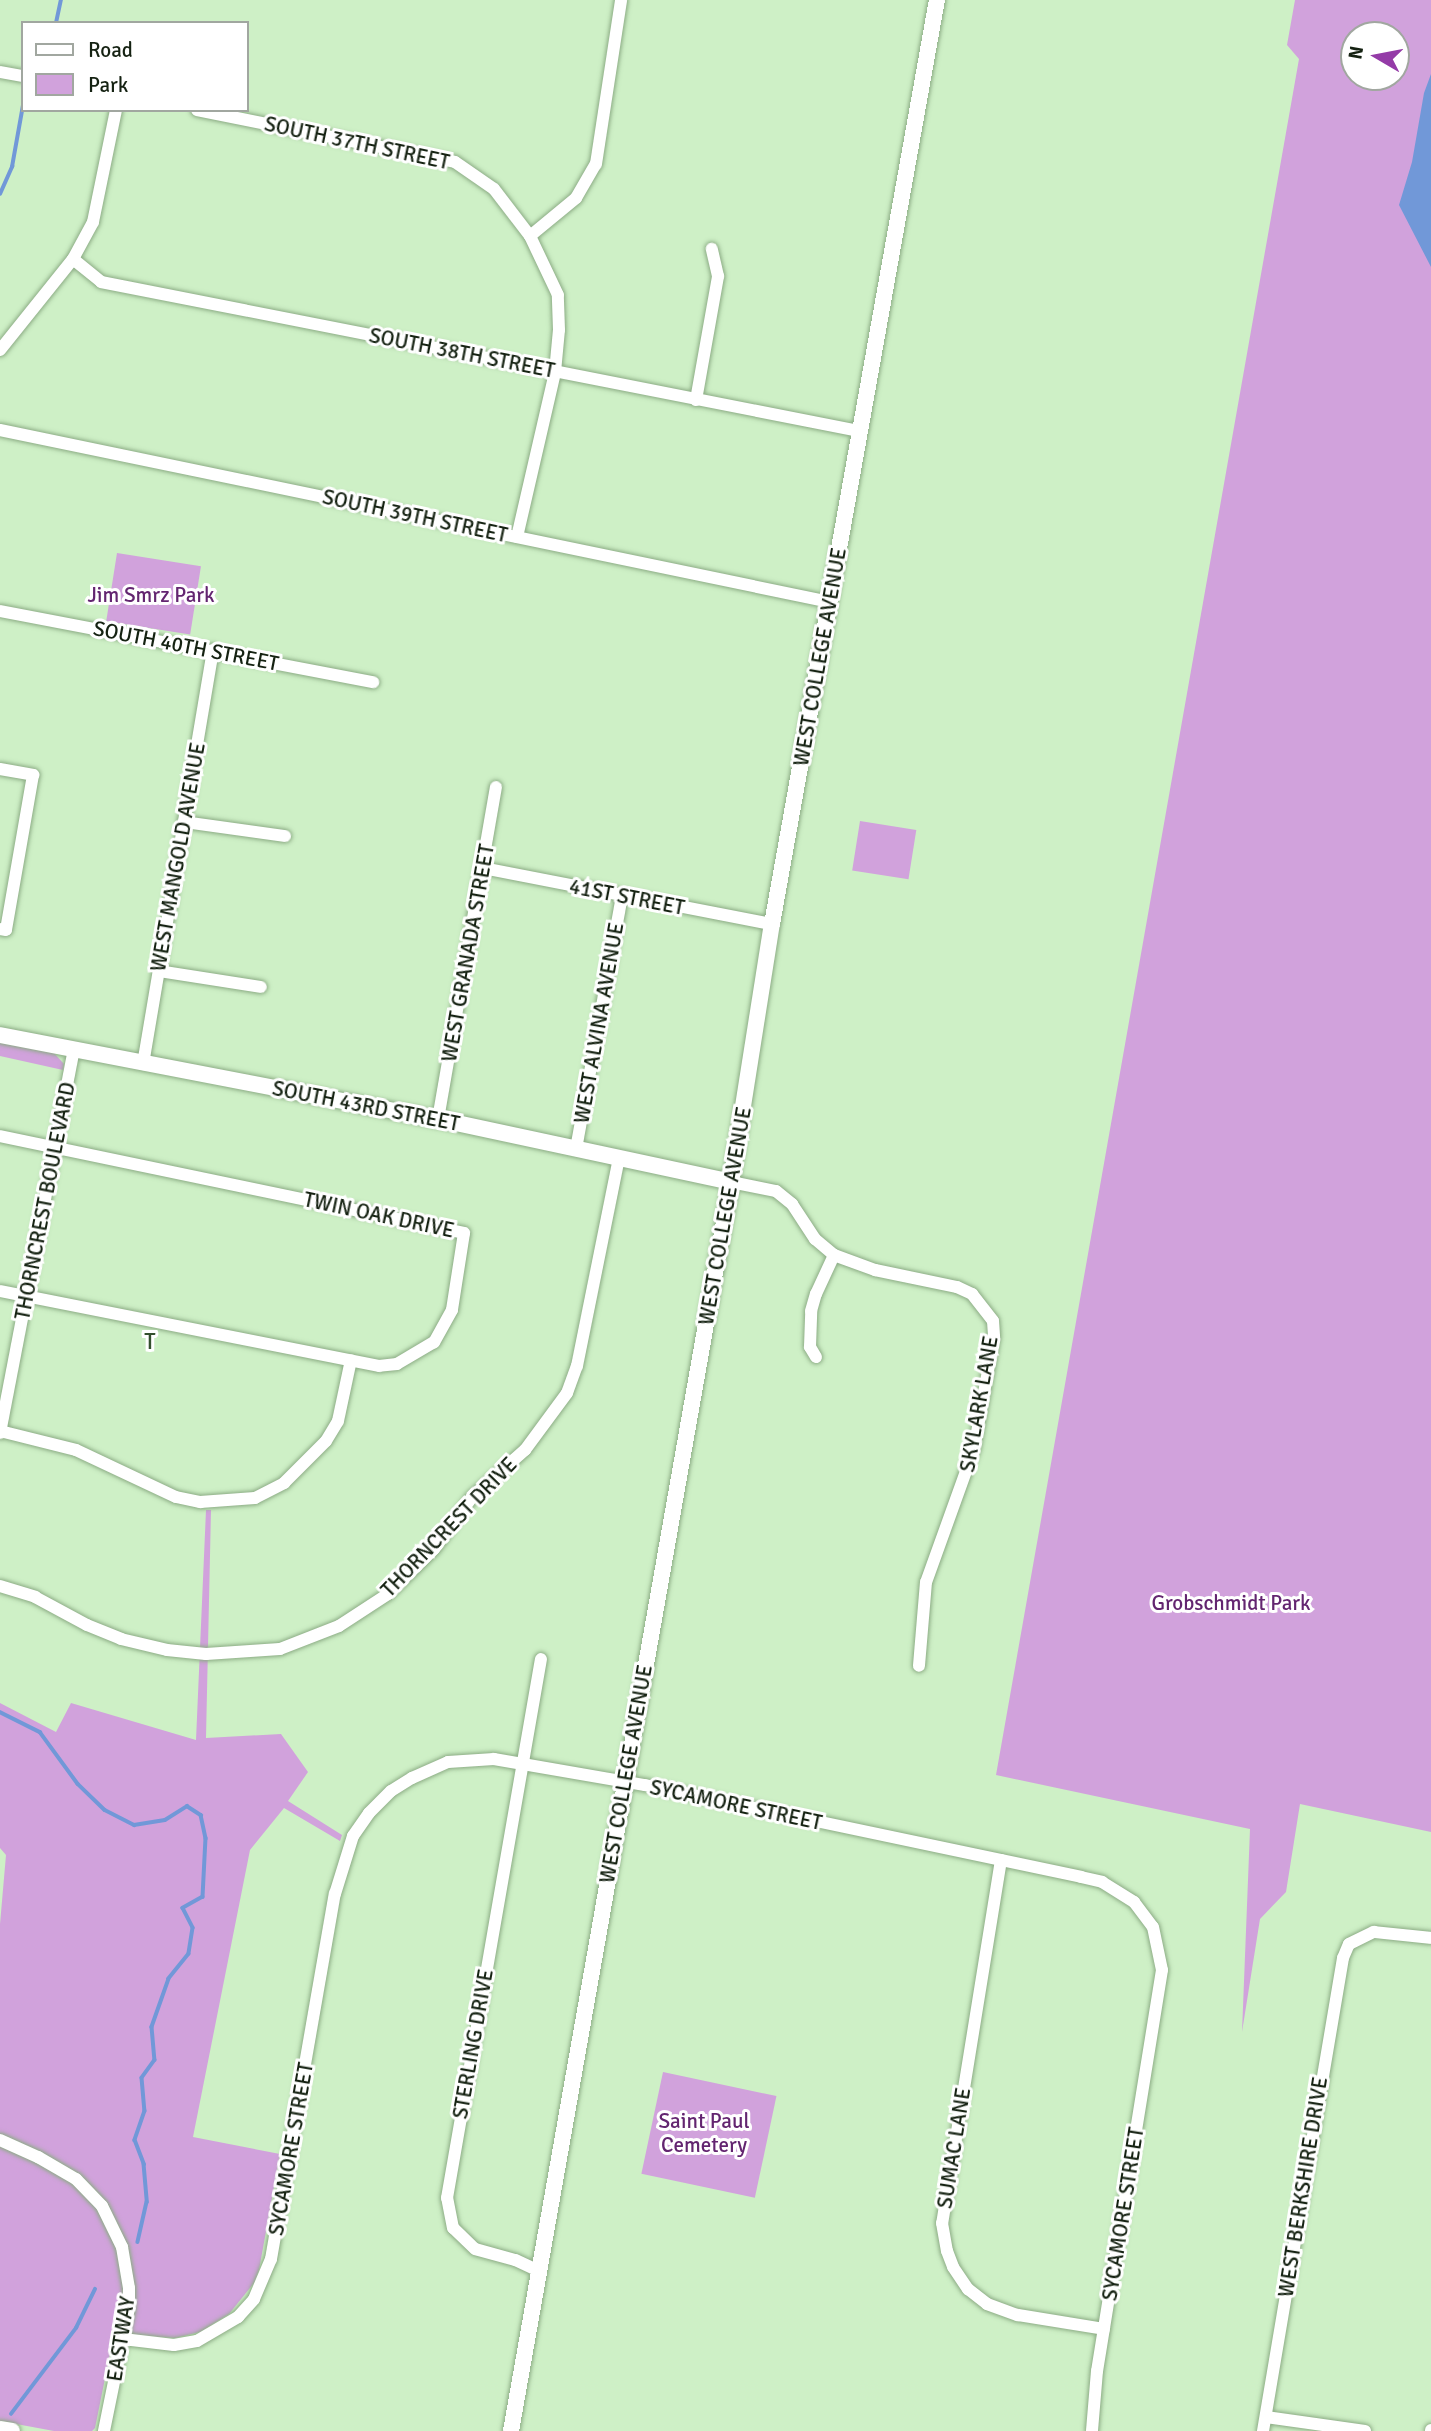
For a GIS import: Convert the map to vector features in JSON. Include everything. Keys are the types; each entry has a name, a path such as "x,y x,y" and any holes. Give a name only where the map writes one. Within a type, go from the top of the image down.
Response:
{"street":[{"path":"517,537 555,372 559,330 558,295 530,236 576,198 596,164 621,0"},
{"name":"WEST COLLEGE AVENUE","path":"511,2431 731,1182 772,924 937,0"},
{"path":"0,72 21,76"},
{"path":"0,350 73,259 93,222 116,112"},
{"name":"SOUTH 37TH STREET","path":"207,112 456,162 494,189 530,236"},
{"path":"696,400 718,276 712,249"},
{"name":"SOUTH 38TH STREET","path":"73,259 102,282 859,430"},
{"name":"SOUTH 39TH STREET","path":"0,430 830,602"},
{"name":"SOUTH 40TH STREET","path":"0,611 373,682"},
{"name":"WEST MANGOLD AVENUE","path":"143,1065 213,650"},
{"path":"0,769 33,775 6,930 0,929"},
{"name":"WEST GRANADA STREET","path":"439,1119 496,788"},
{"path":"184,822 285,836"},
{"name":"41ST STREET","path":"483,867 622,897 772,924"},
{"name":"WEST ALVINA AVENUE","path":"576,1149 622,897"},
{"path":"159,971 261,987"},
{"name":"SOUTH 43RD STREET","path":"0,1035 143,1065 439,1119 731,1182"},
{"name":"THORNCREST BOULEVARD","path":"0,1432 74,1050"},
{"path":"0,1136 57,1147"},
{"name":"TWIN OAK DRIVE","path":"0,1291 379,1366 397,1364 434,1342 452,1311 464,1233 57,1147"},
{"name":"THORNCREST DRIVE","path":"0,1586 35,1597 87,1625 121,1639 167,1650 206,1654 280,1649 339,1626 388,1594 434,1549 472,1497 525,1450 567,1393 578,1366 619,1157"},
{"name":"SKYLARK LANE","path":"731,1182 776,1191 792,1204 815,1239 834,1255 875,1270 957,1287 972,1294 993,1321 994,1337 974,1449 926,1582 919,1665"},
{"path":"816,1357 810,1347 811,1311 834,1255"},
{"path":"0,1432 76,1450 176,1497 200,1502 255,1498 284,1483 326,1441 338,1421 351,1360"},
{"name":"STERLING DRIVE","path":"540,2271 515,2260 475,2249 453,2228 447,2198 541,1659"},
{"name":"SYCAMORE STREET","path":"123,2339 174,2346 197,2341 238,2317 254,2300 265,2279 276,2235 335,1894 342,1863 361,1825 391,1791 429,1769 463,1759 522,1763 1102,1882 1120,1891 1144,1914 1153,1927 1160,1950 1162,1970 1104,2329 1092,2431"},
{"name":"SUMAC LANE","path":"1002,1860 942,2223 947,2250 953,2267 968,2289 988,2304 1018,2315 1104,2329"},
{"name":"WEST BERKSHIRE DRIVE","path":"1263,2431 1337,1979 1349,1944 1374,1932 1431,1938"},
{"name":"EASTWAY","path":"0,2140 62,2169 102,2206 114,2226 127,2268 129,2308 104,2431"},
{"path":"1266,2417 1365,2431"},
{"path":"0,2429 12,2431"}],"green space":[{"name":"Grobschmidt Park","path":"1295,0 1431,0 1431,1832 1300,1804 1286,1892 1260,1919 1242,2032 1250,1829 996,1775 1299,59 1287,45"},
{"name":"Jim Smrz Park","path":"117,553 201,566 190,634 106,621"},
{"path":"860,821 916,830 908,879 852,870"},
{"path":"0,1041 53,1052 64,1064 63,1070 0,1056"},
{"path":"206,1510 211,1510 206,1738 281,1734 308,1772 288,1801 342,1835 340,1841 284,1808 250,1850 193,2137 280,2154 259,2270 254,2283 229,2314 200,2332 175,2338 114,2334 95,2428 92,2431 54,2431 0,2421 0,1924 6,1855 0,1848 0,1703 56,1732 71,1703 196,1740"},
{"name":"Saint Paul Cemetery","path":"663,2072 776,2096 755,2198 641,2174"}],"water":[{"path":"1431,74 1431,267 1399,205 1412,162 1424,93"}],"waterway":[{"path":"56,21 61,0"},
{"path":"0,194 12,167 22,112"},
{"path":"0,1712 40,1732 78,1784 105,1810 134,1825 165,1820 187,1806 201,1815 206,1838 203,1897 183,1908 193,1928 189,1954 169,1979 152,2027 155,2060 142,2078 145,2111 135,2140 144,2164 147,2202 138,2242"},
{"path":"11,2414 76,2328 95,2289"}],"district":[{"name":"T","path":"151,1342"}]}
